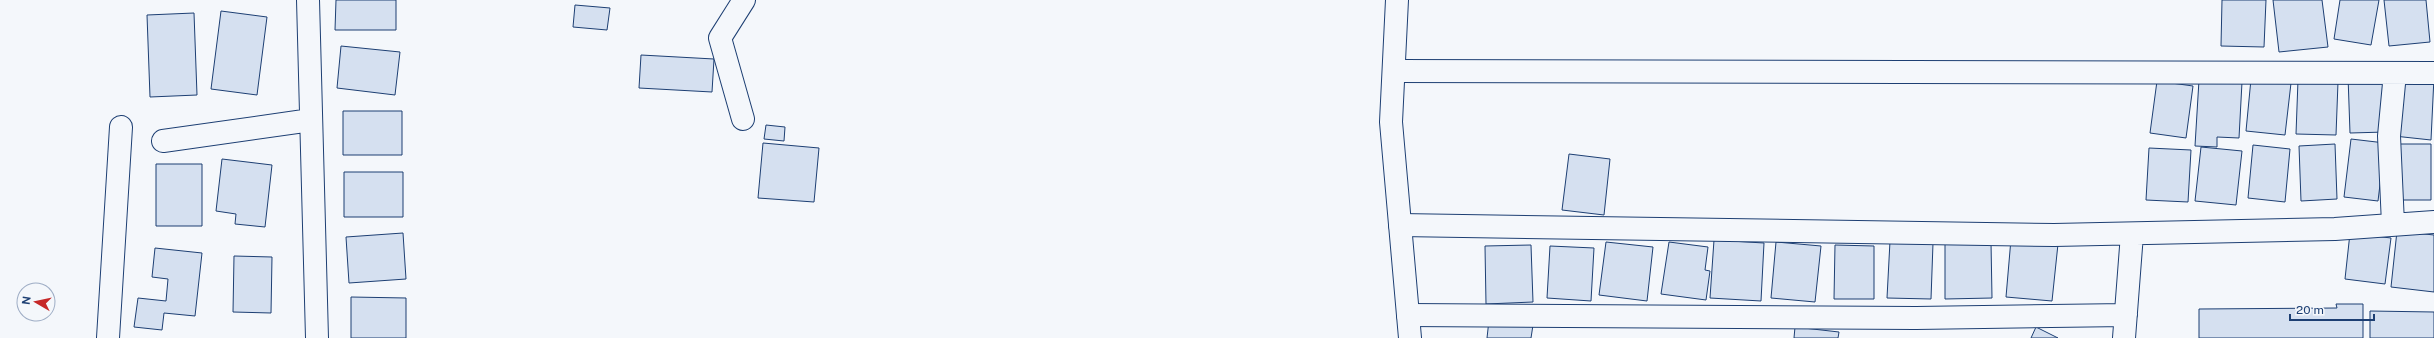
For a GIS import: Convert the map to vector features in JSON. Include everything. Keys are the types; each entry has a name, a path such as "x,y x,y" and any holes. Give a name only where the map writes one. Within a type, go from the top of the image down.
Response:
{"street":[{"path":"308,0 317,338"},
{"path":"743,119 720,38 744,0"},
{"path":"1397,0 1391,122 1410,338"},
{"path":"1394,71 2434,73"},
{"path":"2393,224 2389,136 2395,73"},
{"path":"163,141 311,120"},
{"path":"108,338 121,127"},
{"path":"1400,224 2054,235 2335,229 2434,222"},
{"path":"2124,338 2132,234"},
{"path":"1408,314 1916,318 2126,315"}],"building":[{"path":"336,0 396,0 396,30 335,30"},
{"path":"2222,0 2266,0 2264,47 2221,46"},
{"path":"2273,0 2322,0 2328,47 2279,52"},
{"path":"2340,0 2379,0 2371,45 2334,39"},
{"path":"2384,0 2426,0 2430,42 2389,46"},
{"path":"575,5 610,8 607,30 573,27"},
{"path":"221,11 267,17 257,95 211,89"},
{"path":"194,13 197,95 150,97 147,15"},
{"path":"341,46 400,52 395,95 337,88"},
{"path":"641,55 714,59 712,92 639,88"},
{"path":"2399,74 2434,77 2431,140 2394,136"},
{"path":"2384,75 2386,132 2350,133 2348,76"},
{"path":"2251,79 2291,83 2285,135 2246,131"},
{"path":"2199,80 2242,82 2239,138 2217,137 2217,147 2195,146"},
{"path":"2298,80 2338,82 2336,135 2296,134"},
{"path":"2157,81 2193,86 2186,138 2150,133"},
{"path":"343,111 402,111 402,155 343,155"},
{"path":"766,125 785,127 784,141 764,139"},
{"path":"2351,139 2385,143 2378,201 2344,197"},
{"path":"763,143 819,148 814,202 758,198"},
{"path":"2335,144 2337,199 2301,201 2299,146"},
{"path":"2397,144 2431,144 2431,200 2396,200"},
{"path":"2253,145 2290,149 2285,202 2248,198"},
{"path":"2201,147 2242,151 2236,205 2195,201"},
{"path":"2149,148 2191,150 2188,202 2146,200"},
{"path":"1569,154 1610,159 1604,215 1562,210"},
{"path":"222,159 272,165 265,227 235,224 236,214 216,211"},
{"path":"156,164 202,164 202,226 156,226"},
{"path":"344,172 403,172 403,217 344,217"},
{"path":"2397,231 2434,235 2434,292 2391,287"},
{"path":"403,233 406,279 349,283 346,237"},
{"path":"2350,233 2391,238 2385,284 2345,279"},
{"path":"2011,239 2058,244 2052,301 2006,297"},
{"path":"1714,240 1764,243 1761,301 1710,298"},
{"path":"1890,241 1933,243 1931,299 1887,298"},
{"path":"1606,242 1653,247 1647,301 1599,295"},
{"path":"1669,242 1708,247 1705,270 1710,271 1706,300 1661,294"},
{"path":"1776,242 1821,246 1815,302 1771,298"},
{"path":"1991,242 1992,298 1945,299 1945,243"},
{"path":"1531,245 1533,302 1486,304 1485,246"},
{"path":"1835,245 1874,246 1874,299 1834,299"},
{"path":"1550,246 1594,248 1591,301 1547,298"},
{"path":"155,248 202,253 195,316 164,313 162,330 134,327 138,298 166,301 168,279 152,277"},
{"path":"234,256 272,257 271,313 233,312"},
{"path":"351,297 406,298 406,338 351,338"},
{"path":"2336,304 2363,304 2363,338 2199,338 2199,309 2337,308"},
{"path":"2370,311 2434,312 2434,338 2370,338"},
{"path":"1489,320 1533,325 1531,338 1487,338"},
{"path":"1795,327 1839,332 1838,338 1794,338"},
{"path":"2036,327 2058,338 2031,338"}]}
